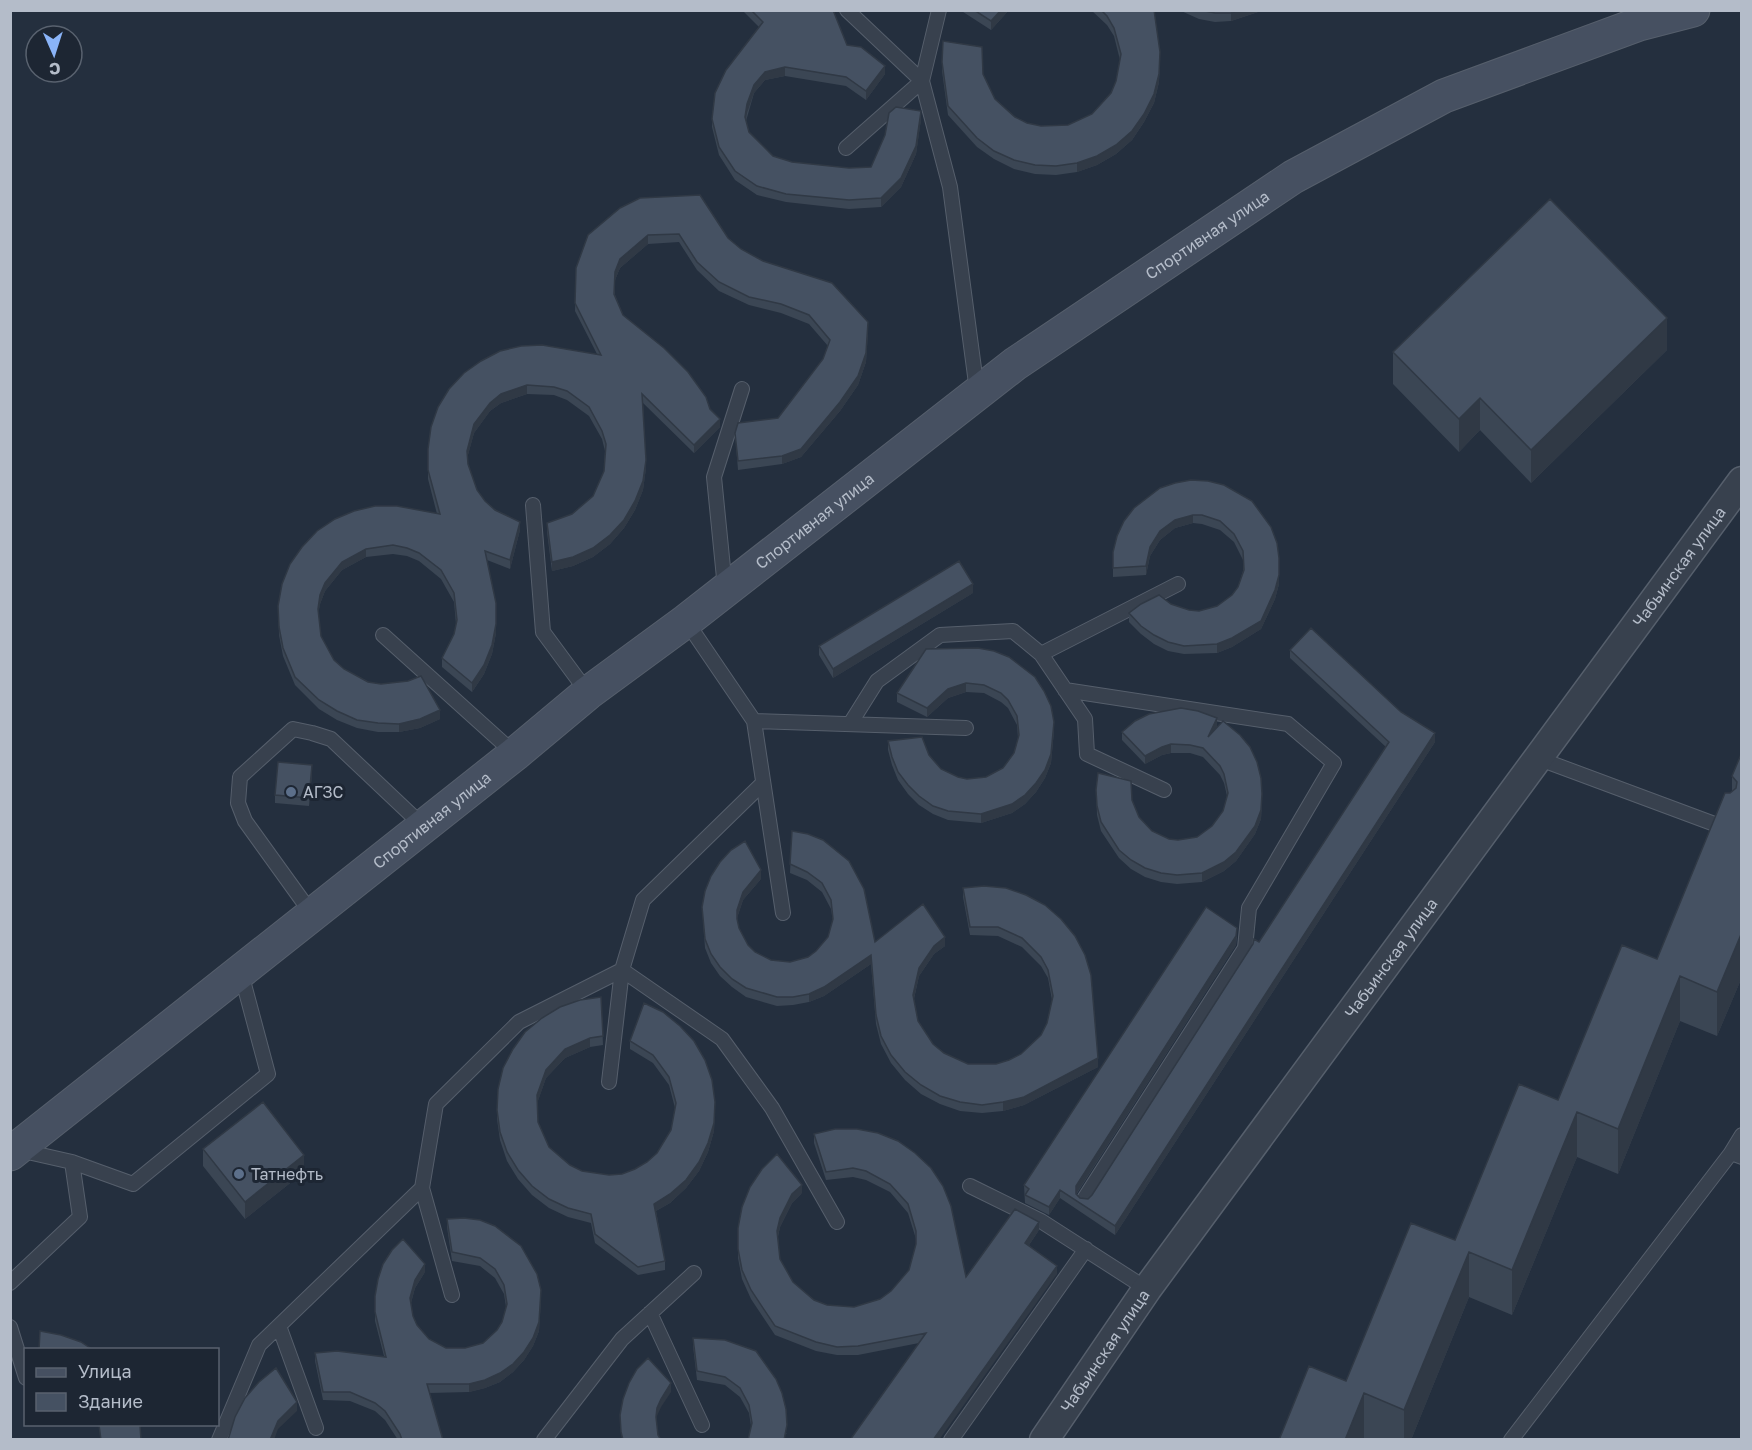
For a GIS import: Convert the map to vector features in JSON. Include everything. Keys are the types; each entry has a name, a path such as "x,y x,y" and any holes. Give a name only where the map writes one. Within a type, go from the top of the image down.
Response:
{"street":[{"name":"Спортивная улица","path":"14,1152 515,754 588,693 686,621 1014,364 1293,177 1424,106 1444,96 1639,24 1690,11"},
{"name":"Чабьинская улица","path":"1044,1440 1147,1289 1742,481"}],"lane":[{"path":"847,10 922,81"},
{"path":"939,10 922,81 950,187 977,393"},
{"path":"846,148 922,81"},
{"path":"725,590 714,477 742,388"},
{"path":"533,505 543,632 588,693"},
{"path":"1041,654 1178,584"},
{"path":"686,621 754,721 783,913"},
{"path":"850,724 877,681 940,635 1012,631 1041,654 1085,719 1087,754 1164,790"},
{"path":"382,635 515,754"},
{"path":"1065,690 1288,724 1334,763 1249,908 1245,948 1084,1198"},
{"path":"754,721 966,728"},
{"path":"312,914 245,821 238,803 240,777 293,729 331,739 423,826"},
{"path":"1537,759 1728,829"},
{"path":"609,1082 622,970 643,900 763,783"},
{"path":"452,1295 422,1188 436,1104 519,1022 622,970"},
{"path":"622,970 722,1039 772,1108 837,1222"},
{"path":"14,1152 72,1161 133,1184 268,1074 240,971"},
{"path":"1511,1440 1736,1155 1742,1135"},
{"path":"10,1283 80,1217 72,1161"},
{"path":"970,1186 1041,1221 1147,1289"},
{"path":"219,1440 259,1346 422,1188"},
{"path":"951,1440 1086,1249"},
{"path":"545,1439 622,1339 694,1273"},
{"path":"650,1313 702,1425"},
{"path":"279,1326 316,1428"},
{"path":"10,1327 24,1372"}],"building":[{"path":"751,10 833,10 847,45 861,47 885,66 866,91 846,77 785,67 765,72 754,85 745,117 749,132 773,156 792,162 849,168 871,167 885,135 889,113 896,107 921,111 916,146 901,178 881,198 849,200 786,194 757,186 735,171 719,147 712,119 715,93 726,70 763,22"},
{"path":"974,10 1001,10 991,21"},
{"path":"1101,10 1154,10 1160,52 1159,74 1154,94 1132,131 1116,145 1097,156 1077,163 1056,166 1035,165 1014,160 994,151 977,138 948,106 942,62 943,41 982,47 983,74 995,99 1015,117 1027,123 1041,126 1068,125 1092,114 1111,93 1116,81 1121,54 1114,28"},
{"path":"1200,10 1238,10 1231,13 1215,13"},
{"path":"700,195 728,238 741,249 763,261 832,283 868,322 866,353 858,376 840,402 801,449 782,456 738,461 735,433 738,423 778,418 823,359 830,340 809,315 781,304 749,297 719,282 697,262 679,234 648,235 620,259 615,272 614,294 623,315 664,348 688,372 706,397 710,409 720,419 694,445 642,394 646,460 643,481 635,501 624,520 593,548 573,557 552,562 547,523 572,514 593,496 604,471 606,444 589,407 567,391 554,387 527,385 501,394 490,403 474,424 467,451 468,464 477,490 485,501 495,510 520,522 510,560 485,551 496,603 496,624 492,645 484,665 472,683 442,658 454,634 457,620 454,593 441,570 419,553 407,548 393,545 366,549 342,562 325,583 318,609 321,636 334,660 344,669 368,682 381,684 408,681 421,676 440,710 420,719 399,724 378,723 357,720 319,700 295,677 283,648 279,627 278,606 282,584 290,564 302,547 317,531 335,519 354,511 375,506 397,506 440,514 428,470 428,449 431,427 438,407 449,389 464,373 481,361 500,351 521,346 542,345 601,355 575,303 576,268 588,235 620,208 640,198"},
{"path":"1550,199 1667,318 1531,450 1480,398 1459,419 1393,352"},
{"path":"1191,480 1224,485 1252,501 1271,527 1277,543 1279,575 1261,621 1217,644 1184,646 1154,635 1141,626 1129,613 1159,595 1171,604 1199,611 1217,606 1232,595 1238,587 1244,570 1243,551 1234,534 1220,521 1202,515 1193,515 1175,520 1160,531 1150,547 1146,566 1113,568 1113,552 1124,521 1134,508 1160,488"},
{"path":"959,561 973,584 833,669 819,646"},
{"path":"1311,628 1401,712 1435,733 1115,1226 1060,1190 1049,1207 1025,1195 1029,1189 1024,1185 1206,907 1237,928 1236,936 1076,1186 1076,1194 1080,1198 1088,1199 1092,1195 1253,944 1254,939 1259,942 1389,742 1290,650"},
{"path":"978,648 1009,657 1035,677 1051,706 1054,722 1051,754 1045,770 1036,783 1012,804 981,814 948,811 933,806 919,796 898,772 888,741 922,737 929,755 941,769 958,777 967,779 986,777 1003,768 1014,753 1019,735 1017,716 1001,693 984,685 966,683 948,689 927,708 897,693 926,649"},
{"path":"1181,708 1217,718 1208,737 1223,721 1240,735 1250,747 1257,762 1262,794 1261,810 1255,826 1236,852 1224,862 1202,873 1177,875 1145,868 1119,850 1101,822 1096,790 1098,773 1131,781 1132,800 1139,817 1152,831 1169,839 1197,837 1212,826 1223,811 1228,793 1220,766 1203,748 1171,744 1145,756 1122,732 1135,721 1149,714"},
{"path":"1742,752 1742,932 1717,992 1680,976 1618,1129 1577,1112 1512,1270 1469,1252 1404,1410 1364,1393 1345,1440 1279,1440 1309,1366 1346,1381 1411,1223 1455,1240 1519,1084 1558,1100 1622,945 1657,959 1725,793 1730,793 1736,788 1737,782 1732,776"},
{"path":"278,762 312,765 309,798 275,795"},
{"path":"792,831 823,840 849,861 864,889 875,942 923,904 945,937 934,946 919,968 913,995 918,1021 933,1044 944,1053 968,1064 996,1064 1021,1054 1041,1035 1047,1023 1053,996 1048,970 1041,957 1022,938 998,927 970,927 963,888 984,886 1006,888 1045,905 1075,936 1085,955 1091,975 1098,1058 1024,1097 982,1105 960,1102 940,1096 921,1085 905,1072 891,1055 881,1036 876,1015 871,955 824,987 809,994 793,997 777,997 746,988 732,979 711,954 705,939 702,907 711,876 720,862 731,850 745,841 761,870 743,892 737,910 739,928 748,945 755,952 771,960 790,962 808,957 828,937 833,919 831,900 822,883 807,872 790,864"},
{"path":"601,997 603,1036 590,1038 565,1049 546,1070 537,1095 538,1122 549,1147 570,1165 582,1171 609,1175 622,1174 647,1162 657,1153 671,1130 676,1103 669,1077 653,1055 630,1041 644,1003 663,1012 694,1041 705,1060 712,1080 715,1102 714,1123 708,1143 699,1162 686,1180 654,1204 665,1261 638,1267 595,1234 591,1214 568,1208 549,1199 532,1186 518,1170 507,1152 500,1132 497,1110 498,1089 503,1068 525,1032 560,1007 580,1000"},
{"path":"263,1102 304,1155 245,1202 203,1149"},
{"path":"835,1129 857,1129 878,1133 898,1141 931,1168 943,1186 951,1206 966,1277 1015,1209 1039,1222 1025,1243 1057,1266 933,1440 850,1440 926,1333 858,1346 837,1347 816,1342 775,1326 751,1290 742,1270 738,1249 738,1228 742,1207 750,1187 762,1169 777,1154 802,1185 792,1194 780,1218 777,1231 780,1259 793,1282 814,1300 827,1305 854,1307 880,1299 891,1291 909,1270 916,1244 916,1231 908,1204 890,1184 866,1171 853,1168 826,1172 814,1134"},
{"path":"447,1219 480,1220 495,1226 521,1246 537,1274 541,1290 539,1322 524,1352 500,1373 469,1384 427,1384 443,1440 402,1440 385,1411 375,1403 350,1392 323,1392 315,1353 337,1351 386,1357 375,1312 375,1296 383,1264 403,1239 425,1264 415,1280 410,1298 417,1325 429,1339 446,1348 465,1348 483,1343 502,1322 507,1304 504,1285 495,1269 480,1258 452,1252"},
{"path":"40,1331 61,1335 90,1348 39,1348"},
{"path":"693,1338 725,1340 756,1351 776,1379 782,1393 787,1425 784,1440 748,1440 752,1423 749,1405 740,1388 725,1377 697,1371"},
{"path":"648,1358 671,1383 657,1408 658,1435 661,1440 623,1440 620,1415 623,1399 637,1369"},
{"path":"276,1368 297,1402 278,1421 270,1440 228,1440 235,1417 245,1398"},
{"path":"99,1426 140,1426 141,1440 101,1440"}],"place":[{"name":"АГЗС","path":"291,792"},
{"name":"Татнефть","path":"239,1174"}]}
